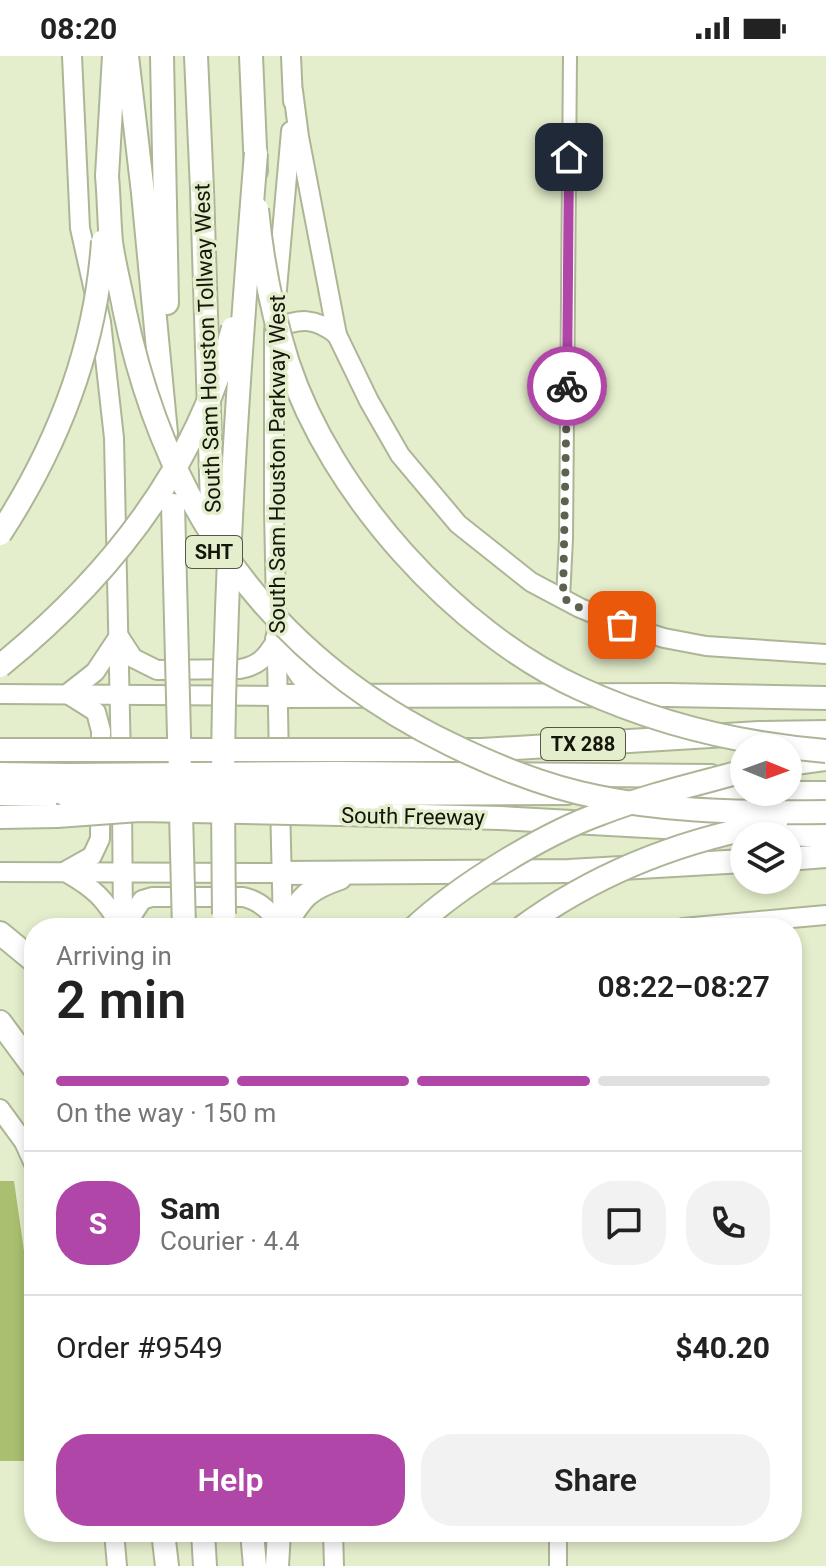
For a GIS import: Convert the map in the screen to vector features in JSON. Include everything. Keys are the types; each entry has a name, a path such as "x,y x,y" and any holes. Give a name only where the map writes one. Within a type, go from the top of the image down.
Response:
{"highway":[{"path":"0,534 49,450 69,403 93,319 101,263 114,56"},
{"path":"127,56 153,192"},
{"name":"South Sam Houston Tollway West","path":"162,56 153,192 173,505 184,918"},
{"name":"South Sam Houston Tollway West","path":"196,56 224,918"},
{"path":"251,56 257,209 273,307 289,364 310,413 362,502 418,569 447,598 519,653 580,688 677,725 744,741 826,751"},
{"path":"224,918 223,771 227,611 237,395 256,153 258,56"},
{"path":"107,176 111,245 133,348 165,445 186,493 236,572 303,645 348,684 385,709 458,748 529,779 596,797 635,803 746,813 826,814"},
{"path":"0,666 32,641 123,548 156,500 204,417 228,347 252,248 257,209"},
{"path":"277,639 302,676 336,695"},
{"path":"278,696 668,695 826,698"},
{"name":"TX 288","path":"0,750 482,750 759,733 826,732"},
{"path":"802,762 826,759"},
{"path":"0,774 67,785 338,794 826,793"},
{"path":"338,794 730,774"},
{"path":"802,775 826,774"},
{"path":"425,918 499,865 601,813 730,777"},
{"path":"0,794 67,785"},
{"name":"South Freeway","path":"0,817 57,816 338,794 514,819 826,836"},
{"path":"537,918 592,884 696,840 826,814"},
{"path":"802,858 826,856"},
{"path":"281,873 569,871 730,862"},
{"path":"290,918 305,895 316,886 357,873"},
{"path":"0,933 24,953"},
{"path":"0,1022 24,1054"},
{"path":"165,1542 169,1566"},
{"path":"169,1542 169,1566"},
{"path":"194,1542 194,1566"},
{"path":"204,1542 205,1566"},
{"path":"242,1542 243,1566"},
{"path":"253,1542 255,1566"},
{"path":"277,1566 278,1542"}],"main road":[{"path":"72,56 80,228 101,322 114,438 123,918"},
{"name":"South Sam Houston Parkway West","path":"283,918 274,329 293,91 291,56"},
{"path":"293,91 337,335 400,455 458,524 519,574 598,617 664,638 706,646 826,654"},
{"path":"274,329 300,319 312,320 337,335"},
{"path":"119,636 133,658 157,670 240,669 253,666 264,660 277,639"},
{"path":"67,694 95,672 119,636"},
{"path":"0,694 278,696"},
{"path":"65,872 92,856 100,839 101,731 96,712 67,694"},
{"path":"0,872 281,873"},
{"path":"65,872 98,893 117,918"},
{"path":"130,918 142,900 152,897 243,897 256,900 273,918"},
{"path":"793,918 826,915"},
{"path":"0,1109 24,1142"},
{"path":"114,1542 117,1566"},
{"path":"334,1563 335,1542"}],"street":[{"path":"563,598 570,56"},
{"path":"558,1542 558,1566"}],"green space":[{"path":"0,1181 14,1181 24,1251 24,1461 0,1461"}],"way so far":[{"path":"567,386 563,598 598,617 622,625"}],"route":[{"path":"567,386 569,157"}]}
